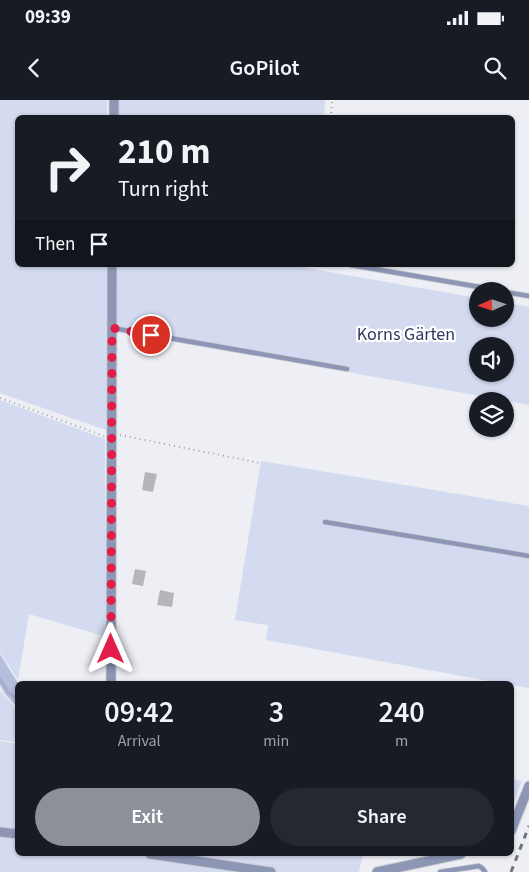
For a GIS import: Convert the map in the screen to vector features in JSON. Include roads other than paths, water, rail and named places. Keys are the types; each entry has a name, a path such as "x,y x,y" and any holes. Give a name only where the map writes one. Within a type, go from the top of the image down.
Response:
{"street":[{"path":"114,100 114,115"},
{"path":"111,681 112,267"},
{"path":"514,824 529,786"},
{"path":"0,832 15,834"},
{"path":"163,856 271,872"},
{"path":"377,872 452,856"}],"lane":[{"path":"362,267 469,286"},
{"path":"514,294 529,296"},
{"path":"112,328 348,369"},
{"path":"325,522 529,556"},
{"path":"440,872 479,866 485,872"}],"waterway":[{"path":"0,679 8,692 15,698"}],"railway":[{"path":"511,872 529,826"}],"park label":[{"name":"Korns Gärten","path":"406,334"}]}
